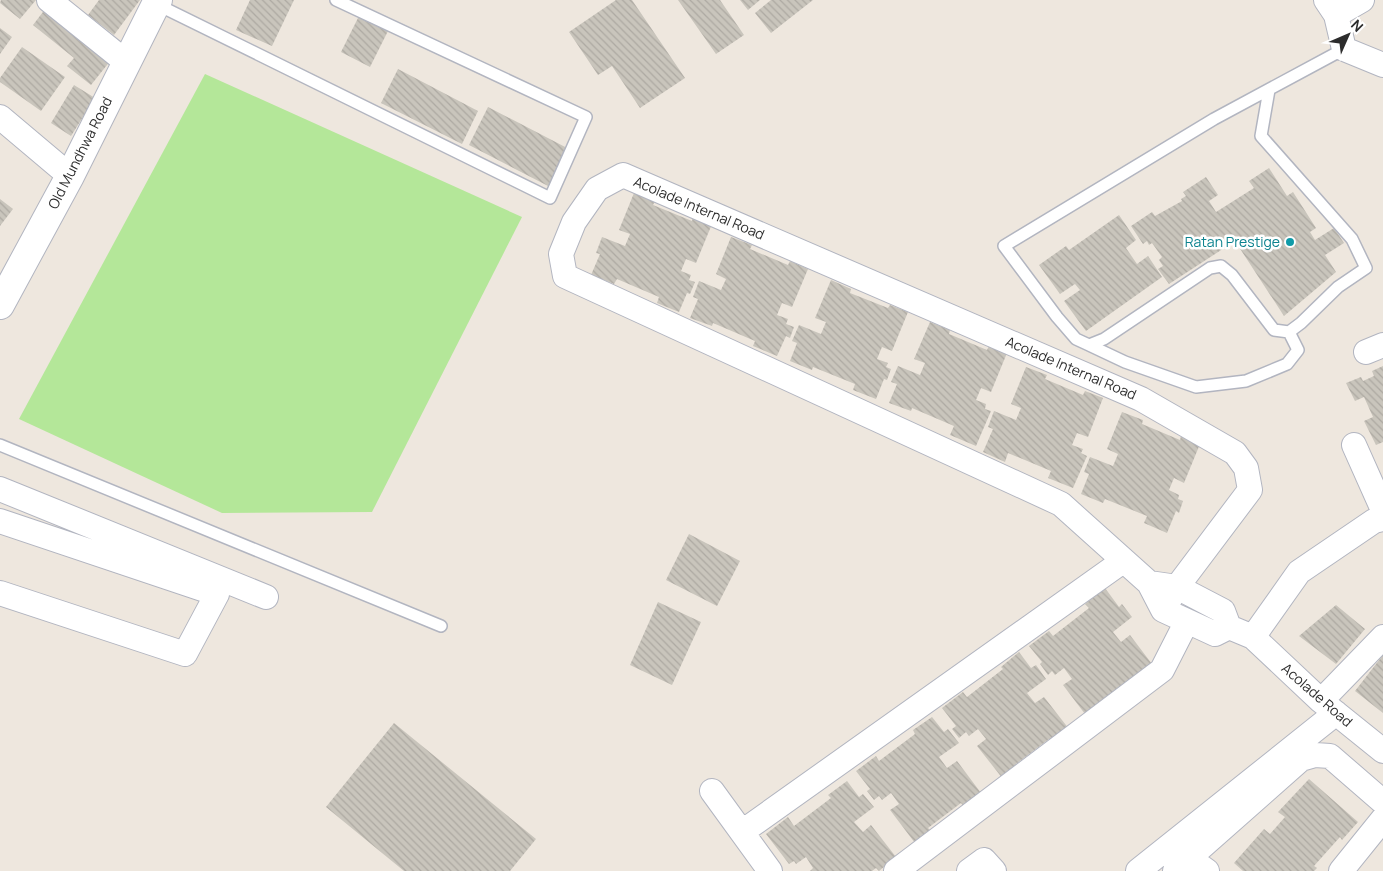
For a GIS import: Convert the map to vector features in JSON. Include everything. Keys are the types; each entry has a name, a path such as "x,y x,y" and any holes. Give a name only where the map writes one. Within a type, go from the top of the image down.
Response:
{"street":[{"path":"49,0 126,62"},
{"path":"1362,0 1331,7 1344,49 1383,65"},
{"name":"Old Mundhwa Road","path":"3,291 70,176 157,2"},
{"path":"0,117 70,176"},
{"name":"Acolade Internal Road","path":"623,175 1141,399 1235,453 1246,468 1250,490 1176,587 1163,610 1149,583 1061,504 565,276 561,254 574,222 597,189 623,175"},
{"path":"1354,445 1383,510"},
{"path":"2,494 266,596"},
{"path":"1149,583 1176,587 1223,611 1229,627 1253,637 1299,572 1374,521 1383,520"},
{"path":"0,521 217,594 185,654 0,593"},
{"path":"742,832 1123,561"},
{"path":"1163,610 1215,634 1229,627"},
{"path":"896,871 1162,670 1187,621"},
{"path":"1138,871 1328,707 1383,636"},
{"name":"Acolade Road","path":"1253,637 1328,707 1383,751"},
{"path":"1190,867 1302,759 1315,755 1330,756 1383,802"},
{"path":"712,791 770,871"},
{"path":"1341,871 1383,819"},
{"path":"968,871 984,860 994,871"}],"lane":[{"path":"157,2 550,198 586,116 336,0"},
{"path":"1289,332 1298,350 1287,364 1246,381 1196,387 1125,362 1076,339 1004,246 1206,124 1344,49"},
{"path":"1089,345 1104,339 1210,268 1221,266 1232,275 1274,330 1289,332 1338,288 1366,268 1352,238 1261,136 1269,90"},
{"path":"0,446 441,626"}],"green space":[{"path":"205,74 522,217 372,512 222,513 19,419"}],"building":[{"path":"1,0 36,0 20,19 0,3"},
{"path":"99,0 140,0 114,35 88,15"},
{"path":"250,0 294,0 272,46 236,30"},
{"path":"616,0 632,0 685,78 640,108 612,66 598,75 569,32"},
{"path":"678,0 720,0 744,35 716,54"},
{"path":"740,0 760,0 748,10"},
{"path":"771,0 813,0 771,33 755,13"},
{"path":"46,8 111,60 91,85 67,66 74,58 33,25"},
{"path":"359,16 388,31 370,67 341,52"},
{"path":"0,28 12,37 0,54"},
{"path":"22,47 65,77 41,111 0,82 0,78"},
{"path":"398,69 478,111 462,144 381,103"},
{"path":"74,85 95,98 71,136 51,123"},
{"path":"488,107 569,149 550,187 469,145"},
{"name":"Ratan Prestige","path":"1269,168 1287,196 1293,192 1316,228 1310,232 1315,240 1334,228 1344,243 1325,255 1336,272 1284,316 1235,241 1169,284 1158,269 1163,266 1159,260 1162,257 1152,243 1149,245 1147,241 1143,244 1131,226 1152,212 1155,216 1182,201 1181,199 1186,196 1183,192 1206,177 1218,195 1209,201 1216,212 1254,188 1249,181"},
{"path":"634,193 655,201 653,205 692,221 693,217 712,224 696,263 686,259 681,271 691,275 689,280 695,282 690,294 687,293 679,312 657,303 659,297 617,279 614,284 591,275 600,254 596,253 602,237 625,246 630,234 619,230"},
{"path":"0,199 13,209 0,226"},
{"path":"1119,215 1136,240 1126,248 1137,264 1148,256 1162,277 1086,331 1064,301 1080,290 1075,284 1060,294 1039,265 1066,246 1069,250"},
{"path":"731,237 752,245 750,249 788,265 790,261 808,269 792,307 782,303 777,315 788,319 786,324 794,327 790,338 786,336 777,356 753,346 755,341 713,323 712,326 690,318 698,299 693,297 699,281 721,290 726,279 716,274"},
{"path":"831,280 851,289 850,293 888,308 890,305 908,312 892,351 882,347 877,359 888,363 886,367 891,369 887,380 884,379 876,399 853,390 855,384 813,367 812,370 790,361 797,343 792,341 799,325 821,334 826,322 815,318"},
{"path":"930,322 950,330 949,334 987,350 989,346 1007,353 991,392 981,388 976,400 986,404 985,409 991,411 976,446 950,435 954,426 912,408 911,411 889,403 897,384 891,382 898,366 920,375 925,363 914,359"},
{"path":"1383,366 1383,442 1376,445 1364,421 1373,417 1364,397 1355,401 1346,383 1361,377 1363,381 1374,376 1372,371"},
{"path":"1026,367 1047,375 1045,379 1083,395 1085,391 1103,398 1088,437 1077,433 1072,445 1083,449 1081,453 1087,456 1073,488 1048,478 1051,471 1008,453 1005,462 983,452 993,429 988,427 994,411 1016,420 1021,408 1011,404"},
{"path":"1122,412 1143,420 1142,424 1180,440 1181,436 1200,444 1184,483 1174,478 1169,490 1179,495 1178,499 1183,501 1179,513 1176,511 1167,533 1144,523 1147,516 1105,499 1103,503 1081,494 1089,474 1084,472 1090,457 1113,466 1118,454 1107,449"},
{"path":"689,534 740,561 717,606 666,580"},
{"path":"1105,588 1119,607 1122,604 1132,617 1113,632 1121,642 1130,635 1155,668 1088,718 1063,685 1072,679 1064,668 1055,675 1052,671 1048,675 1040,664 1042,662 1029,646 1049,631 1053,636 1089,608 1085,604"},
{"path":"658,602 701,622 672,685 630,665"},
{"path":"1336,605 1365,629 1336,664 1299,636"},
{"path":"1019,652 1031,668 1036,665 1046,679 1027,693 1035,703 1044,697 1069,729 1051,742 1049,739 1016,764 1018,767 1003,779 977,746 986,739 978,729 969,736 966,732 959,738 952,729 956,726 942,708 963,692 967,697 1003,669 1001,667"},
{"path":"1383,655 1383,713 1355,691"},
{"path":"932,717 944,732 948,729 959,743 939,757 947,768 957,761 981,793 964,807 961,803 928,828 931,831 915,843 890,810 899,804 891,793 882,800 879,796 874,800 867,791 870,789 856,771 876,756 879,761 915,734 913,730"},
{"path":"394,723 536,839 510,871 404,871 326,807"},
{"path":"1309,779 1358,822 1342,840 1340,837 1314,866 1317,868 1314,871 1243,871 1234,863 1264,829 1270,834 1285,817 1278,812"},
{"path":"847,781 859,797 863,794 874,807 854,822 863,832 871,825 896,857 879,871 876,868 872,871 810,871 813,868 806,857 796,864 794,861 789,864 766,834 788,817 794,826 831,798 828,795"}],"place":[{"name":"Ratan Prestige","path":"1290,242"}]}
